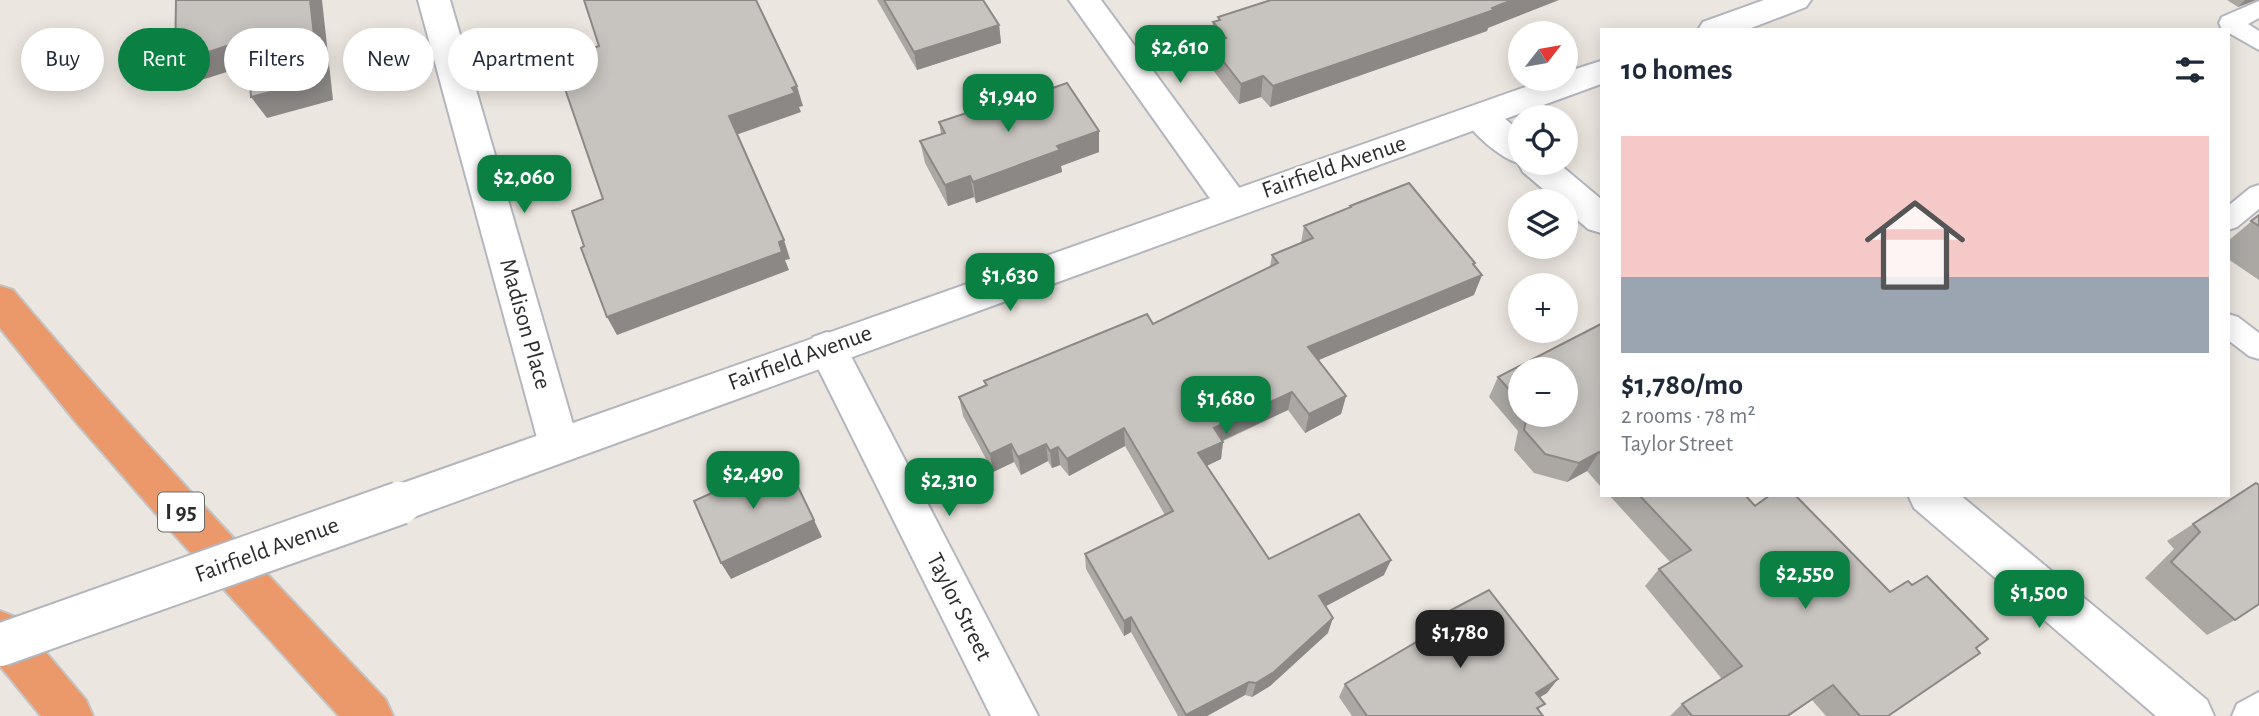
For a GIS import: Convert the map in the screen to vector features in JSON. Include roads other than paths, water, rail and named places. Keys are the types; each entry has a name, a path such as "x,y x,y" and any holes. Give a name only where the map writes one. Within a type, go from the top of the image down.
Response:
{"highway":[{"name":"I 95","path":"0,301 89,409 186,518 370,716"},
{"path":"0,632 70,716"}],"street":[{"name":"Madison Place","path":"434,0 559,445"},
{"path":"1085,0 1231,202"},
{"path":"1719,28 1795,0"},
{"name":"Fairfield Avenue","path":"0,645 1231,202 1480,117 1600,72"},
{"path":"1480,117 1508,140"},
{"path":"1549,175 1600,218"},
{"name":"Taylor Street","path":"827,348 1015,716"},
{"path":"1931,497 2191,716"}],"lane":[{"path":"2259,9 2230,23 2259,42"},
{"path":"2230,218 2259,195"},
{"path":"2230,326 2259,348"},
{"path":"2249,716 2259,708"}]}
